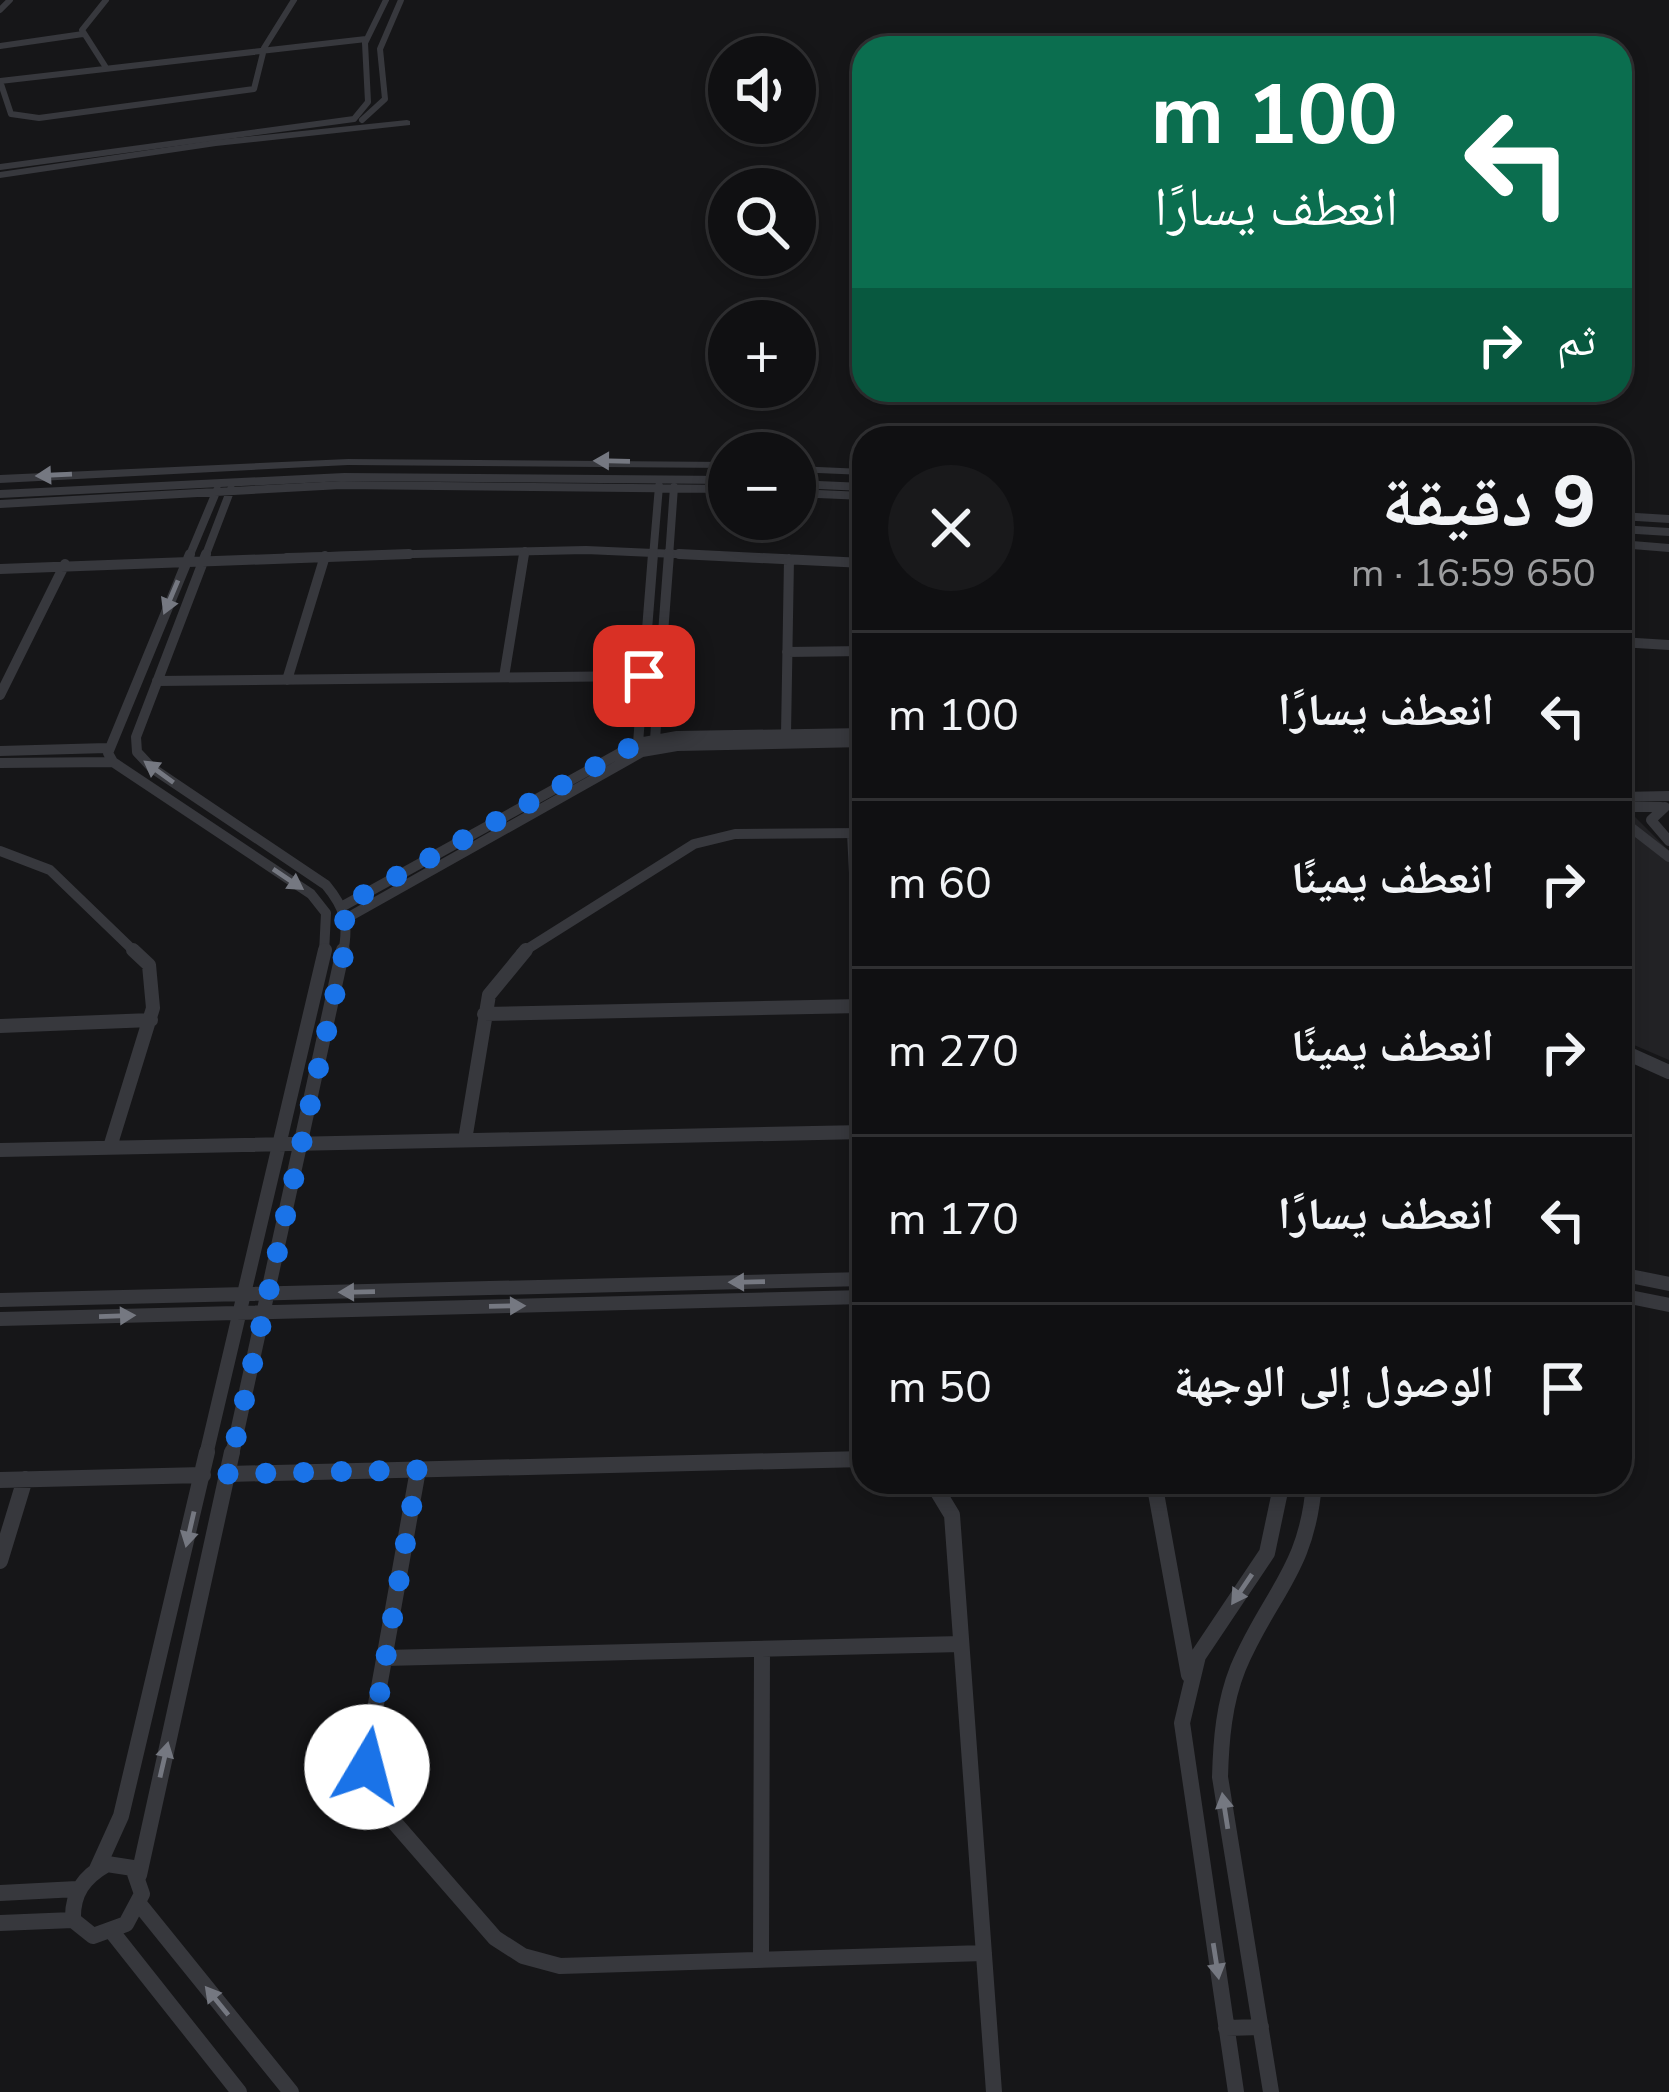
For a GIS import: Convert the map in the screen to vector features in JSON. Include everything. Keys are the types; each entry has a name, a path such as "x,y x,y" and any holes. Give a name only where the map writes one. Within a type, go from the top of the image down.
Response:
{"street":[{"path":"0,10 10,0"},
{"path":"82,34 85,23 106,0"},
{"path":"0,83 11,114 40,118 254,89 260,82 261,51 294,0"},
{"path":"0,171 355,119 368,102 365,41 386,0"},
{"path":"336,130 370,116 386,99 380,49 401,0"},
{"path":"0,46 82,34"},
{"path":"82,34 105,66"},
{"path":"0,83 105,66 365,41"},
{"path":"0,83 261,51"},
{"path":"0,171 407,123"},
{"path":"389,461 379,468 398,476"},
{"path":"0,478 389,461 708,465"},
{"path":"292,463 323,470 311,478"},
{"path":"816,470 852,471"},
{"path":"0,494 398,476 708,484"},
{"path":"638,743 659,486"},
{"path":"0,504 224,489 708,486"},
{"path":"655,739 674,487"},
{"path":"224,489 204,559 136,737 140,758 326,885 345,912 337,988 139,1875 140,1905 291,2092"},
{"path":"110,755 187,559 224,489"},
{"path":"816,489 852,491"},
{"path":"1632,517 1669,519"},
{"path":"1632,530 1669,532"},
{"path":"1632,545 1669,548"},
{"path":"504,677 525,551"},
{"path":"0,569 525,551 653,551 852,562"},
{"path":"287,680 325,556"},
{"path":"786,734 789,559"},
{"path":"0,695 65,564"},
{"path":"647,629 663,629"},
{"path":"1632,642 1669,645"},
{"path":"150,646 171,646"},
{"path":"787,652 852,651"},
{"path":"158,681 644,676"},
{"path":"345,912 638,743 786,734 852,741"},
{"path":"490,830 642,752 852,735"},
{"path":"0,751 110,755 317,899 329,931 121,1816 97,1868 77,1889 73,1919"},
{"path":"0,763 110,755"},
{"path":"1632,799 1667,803"},
{"path":"1632,807 1667,803"},
{"path":"1667,803 1651,820 1669,841"},
{"path":"1632,828 1668,856"},
{"path":"465,1140 484,1014 495,983 516,956 681,849 735,834 852,833"},
{"path":"0,851 50,870 143,955 154,986 151,1020 110,1148"},
{"path":"318,988 337,988"},
{"path":"484,1014 852,1006"},
{"path":"0,1026 151,1020"},
{"path":"1632,1055 1669,1072"},
{"path":"0,1150 852,1132"},
{"path":"1632,1276 1669,1284"},
{"path":"0,1300 852,1279"},
{"path":"1632,1297 1669,1305"},
{"path":"0,1319 852,1298"},
{"path":"228,1474 852,1459"},
{"path":"418,1470 367,1754 374,1794 495,1938 523,1956 560,1966 984,1953"},
{"path":"0,1480 203,1475"},
{"path":"0,1561 25,1479"},
{"path":"939,1494 952,1515 994,2092"},
{"path":"1156,1494 1190,1676 1182,1748 1236,2092"},
{"path":"1190,1676 1209,1638 1267,1552 1279,1494"},
{"path":"1271,2092 1220,1778 1220,1748 1236,1672 1298,1572 1311,1525 1313,1494"},
{"path":"384,1658 962,1644"},
{"path":"761,1960 762,1649"},
{"path":"97,1868 116,1863 139,1875"},
{"path":"0,1893 77,1889"},
{"path":"0,1923 73,1919 93,1936 113,1933 140,1905"},
{"path":"113,1933 239,2092"},
{"path":"1226,2028 1261,2027"}],"shaded area":[{"path":"1632,814 1669,851 1669,1060 1632,1044"}],"route":[{"path":"367,1767 418,1470 228,1474 347,940 343,906 638,743 644,676"}]}
